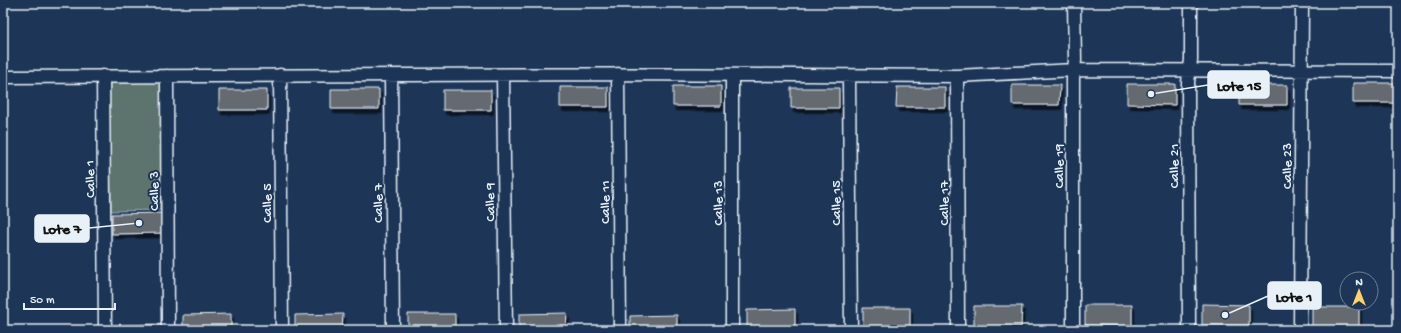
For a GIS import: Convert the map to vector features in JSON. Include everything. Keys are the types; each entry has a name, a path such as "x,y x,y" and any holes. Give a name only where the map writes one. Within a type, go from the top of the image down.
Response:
{"street":[{"name":"Calle 19","path":"1073,330 1074,3"},
{"name":"Calle 21","path":"1189,330 1188,82 1191,60 1191,3"},
{"name":"Calle 23","path":"1300,330 1302,3"},
{"path":"3,76 618,74 957,76 1074,70 1398,71"},
{"name":"Calle 11","path":"618,74 620,330"},
{"name":"Calle 5","path":"280,75 282,330"},
{"name":"Calle 7","path":"391,75 393,330"},
{"name":"Calle 9","path":"503,75 506,330"},
{"name":"Calle 13","path":"732,75 732,330"},
{"name":"Calle 1","path":"103,76 105,330"},
{"name":"Calle 3","path":"167,76 168,330"},
{"name":"Calle 15","path":"849,76 851,330"},
{"name":"Calle 17","path":"957,76 958,330"}],"green space":[{"path":"163,82 164,210 111,211 109,83"}],"building":[{"path":"1353,83 1398,83 1398,103 1353,103"},
{"path":"1127,84 1175,84 1175,105 1127,104"},
{"path":"1012,85 1060,85 1059,105 1012,105"},
{"path":"1239,85 1287,85 1287,105 1239,105"},
{"path":"673,86 721,86 721,106 673,106"},
{"path":"560,87 608,87 608,107 560,107"},
{"path":"897,87 945,87 945,107 896,107"},
{"path":"791,88 839,88 839,108 791,108"},
{"path":"331,89 379,89 379,109 331,109"},
{"path":"219,90 267,90 267,110 219,110"},
{"path":"443,90 491,90 491,110 443,110"},
{"path":"166,213 166,233 112,234 112,214"},
{"path":"1202,304 1249,305 1249,325 1202,325"},
{"path":"1085,305 1132,305 1132,326 1085,325"},
{"path":"974,306 1022,306 1021,327 974,327"},
{"path":"1312,307 1339,307 1339,311 1359,311 1359,327 1312,327"},
{"path":"863,308 910,308 910,328 863,328"},
{"path":"795,309 795,330 747,329 747,310"},
{"path":"567,313 566,330 519,330 519,314"},
{"path":"231,314 231,330 183,330 183,315"},
{"path":"343,314 342,330 295,330 295,315"},
{"path":"408,314 455,314 455,330 408,330"},
{"path":"677,315 677,330 630,330 630,316"},
{"path":"164,324 164,330 110,330 110,325"}],"place":[{"name":"Lote 15","path":"1151,94"},
{"name":"Lote 7","path":"139,223"},
{"name":"Lote 1","path":"1225,315"}]}
